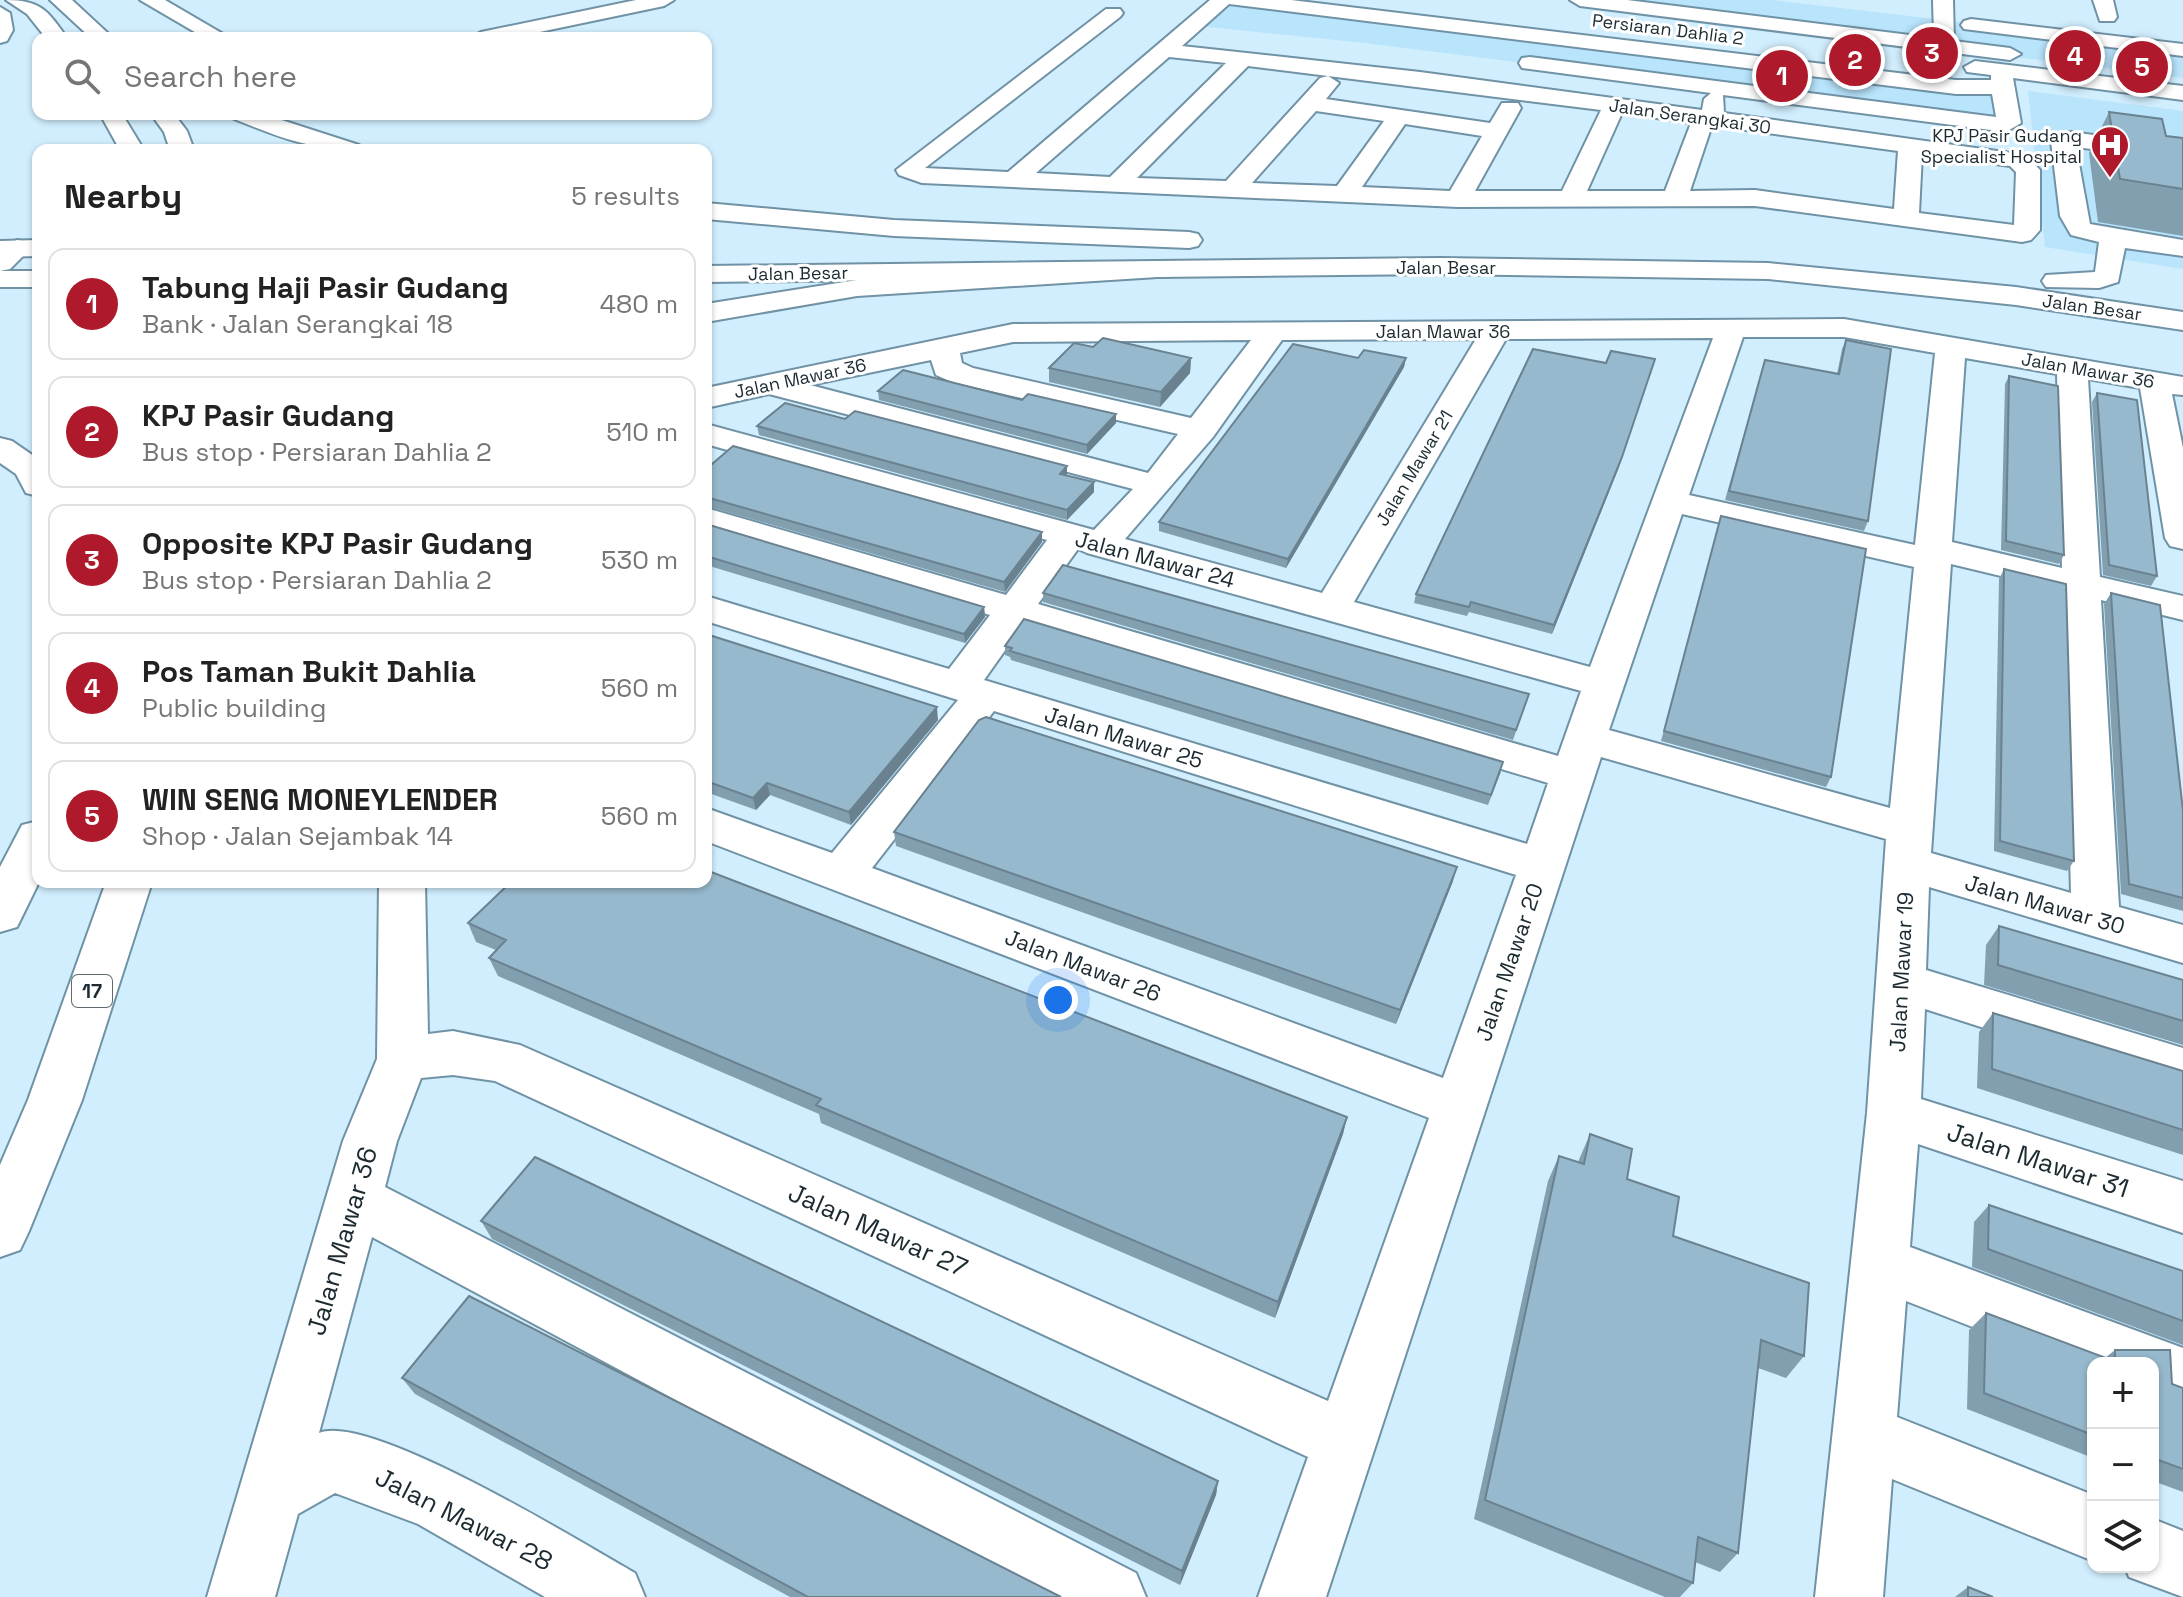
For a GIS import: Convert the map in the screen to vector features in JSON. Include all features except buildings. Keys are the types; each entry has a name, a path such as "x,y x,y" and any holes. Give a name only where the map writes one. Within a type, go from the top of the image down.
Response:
{"main road":[{"path":"16,0 34,10 52,32"},
{"path":"60,0 96,32"},
{"path":"150,0 209,32"},
{"path":"510,32 664,0"},
{"path":"1014,180 1222,0"},
{"path":"1236,0 1716,50 1956,87 2002,79 2009,123 1501,60"},
{"name":"Persiaran Dahlia 2","path":"1438,0 1716,50 1791,35 2002,79 2065,79 2102,104"},
{"path":"1580,0 1651,4 1791,35 1944,46 2183,135"},
{"path":"1936,20 1954,1"},
{"path":"0,13 3,30 0,37"},
{"path":"1113,13 908,170 922,176 1231,191 1458,199 1675,197 1797,202 1906,218 1910,145"},
{"path":"1936,20 1944,46"},
{"path":"1936,20 2183,50"},
{"path":"1194,24 1221,28"},
{"path":"1447,42 1461,24"},
{"name":"Jalan Serangkai 30","path":"1163,50 1339,70 1427,70 1519,92 1701,121 1910,145 2017,160 2025,164 2027,230 2022,234 1906,218"},
{"path":"1675,197 1701,121 1716,50"},
{"path":"1116,185 1243,59"},
{"path":"1037,70 1067,75"},
{"path":"1231,191 1339,70"},
{"path":"2183,75 2102,104 2063,141 2075,223 2080,229 2113,238 2183,248"},
{"path":"1096,79 1125,84"},
{"path":"2102,104 2147,89"},
{"path":"2129,111 2124,94 2147,89 2183,93"},
{"path":"1458,199 1519,92"},
{"path":"1310,103 1497,131"},
{"path":"2102,104 2159,162 2183,169"},
{"path":"1571,198 1614,106"},
{"path":"1344,195 1399,116"},
{"path":"114,120 128,144"},
{"path":"167,120 180,144"},
{"path":"257,120 329,144"},
{"path":"1797,202 1809,132"},
{"path":"2149,149 2183,154"},
{"path":"712,212 865,226 1189,240"},
{"path":"2056,281 2099,280 2108,276 2113,238"},
{"name":"Jalan Besar","path":"768,243 1220,241"},
{"name":"Jalan Besar","path":"1299,241 1760,250 1860,256 2183,299"},
{"name":"Jalan Besar","path":"712,274 1455,266 1768,271 2016,296 2183,321"},
{"path":"712,312 857,288 1179,269"},
{"path":"0,279 32,279"},
{"name":"Jalan Mawar 36","path":"712,397 1013,333 1844,328 2169,383"},
{"name":"Jalan Mawar 20","path":"1292,1597 1604,684 1731,329"},
{"name":"Jalan Mawar 21","path":"1333,606 1496,330"},
{"path":"841,875 971,690 1014,610 1084,541 1156,485 1273,332"},
{"path":"944,347 947,368 963,375 1201,430"},
{"name":"Jalan Mawar 19","path":"1849,1597 1894,1113 1908,847 1951,347"},
{"path":"2072,367 2096,919"},
{"path":"2169,383 2183,538"},
{"path":"770,384 1156,485"},
{"name":"Jalan Mawar 24","path":"712,436 1084,541 1333,606 1604,684"},
{"path":"0,448 32,473"},
{"path":"1670,501 2080,583 2183,608"},
{"name":"Jalan Mawar 30","path":"712,521 1014,610 1580,756 1908,847 2096,919 2183,944"},
{"name":"Jalan Mawar 25","path":"712,610 1542,866"},
{"name":"Jalan Mawar 26","path":"712,826 1460,1107"},
{"path":"0,914 32,849"},
{"name":"17","path":"0,1231 55,1100 127,888"},
{"name":"Jalan Mawar 36","path":"241,1597 370,1141 403,1059 402,888"},
{"path":"1901,982 2183,1070"},
{"name":"Jalan Mawar 27","path":"403,1059 453,1053 502,1060 1345,1441"},
{"name":"Jalan Mawar 31","path":"1894,1113 2183,1207"},
{"path":"354,1199 1112,1597"},
{"path":"1880,1263 2126,1357"},
{"path":"2159,1369 2183,1379"},
{"path":"1864,1435 2087,1526"},
{"name":"Jalan Mawar 28","path":"270,1493 332,1460 371,1470 464,1514 611,1597"},
{"path":"2159,1555 2183,1565"}],"shaded area":[{"path":"1228,0 2007,91 2014,125 1365,43 1198,26"},
{"path":"1565,0 1772,0 2183,48 2183,78"},
{"name":"KPJ Pasir Gudang Specialist Hospital","path":"2028,91 2183,111 2183,269 2045,247"}],"place":[{"name":"Opposite KPJ Pasir Gudang","path":"1932,53"},
{"name":"Pos Taman Bukit Dahlia","path":"2075,56"},
{"name":"KPJ Pasir Gudang","path":"1855,60"},
{"name":"WIN SENG MONEYLENDER","path":"2142,67"},
{"name":"Tabung Haji Pasir Gudang","path":"1782,76"},
{"name":"KPJ Pasir Gudang Specialist Hospital","path":"2110,179"}]}
